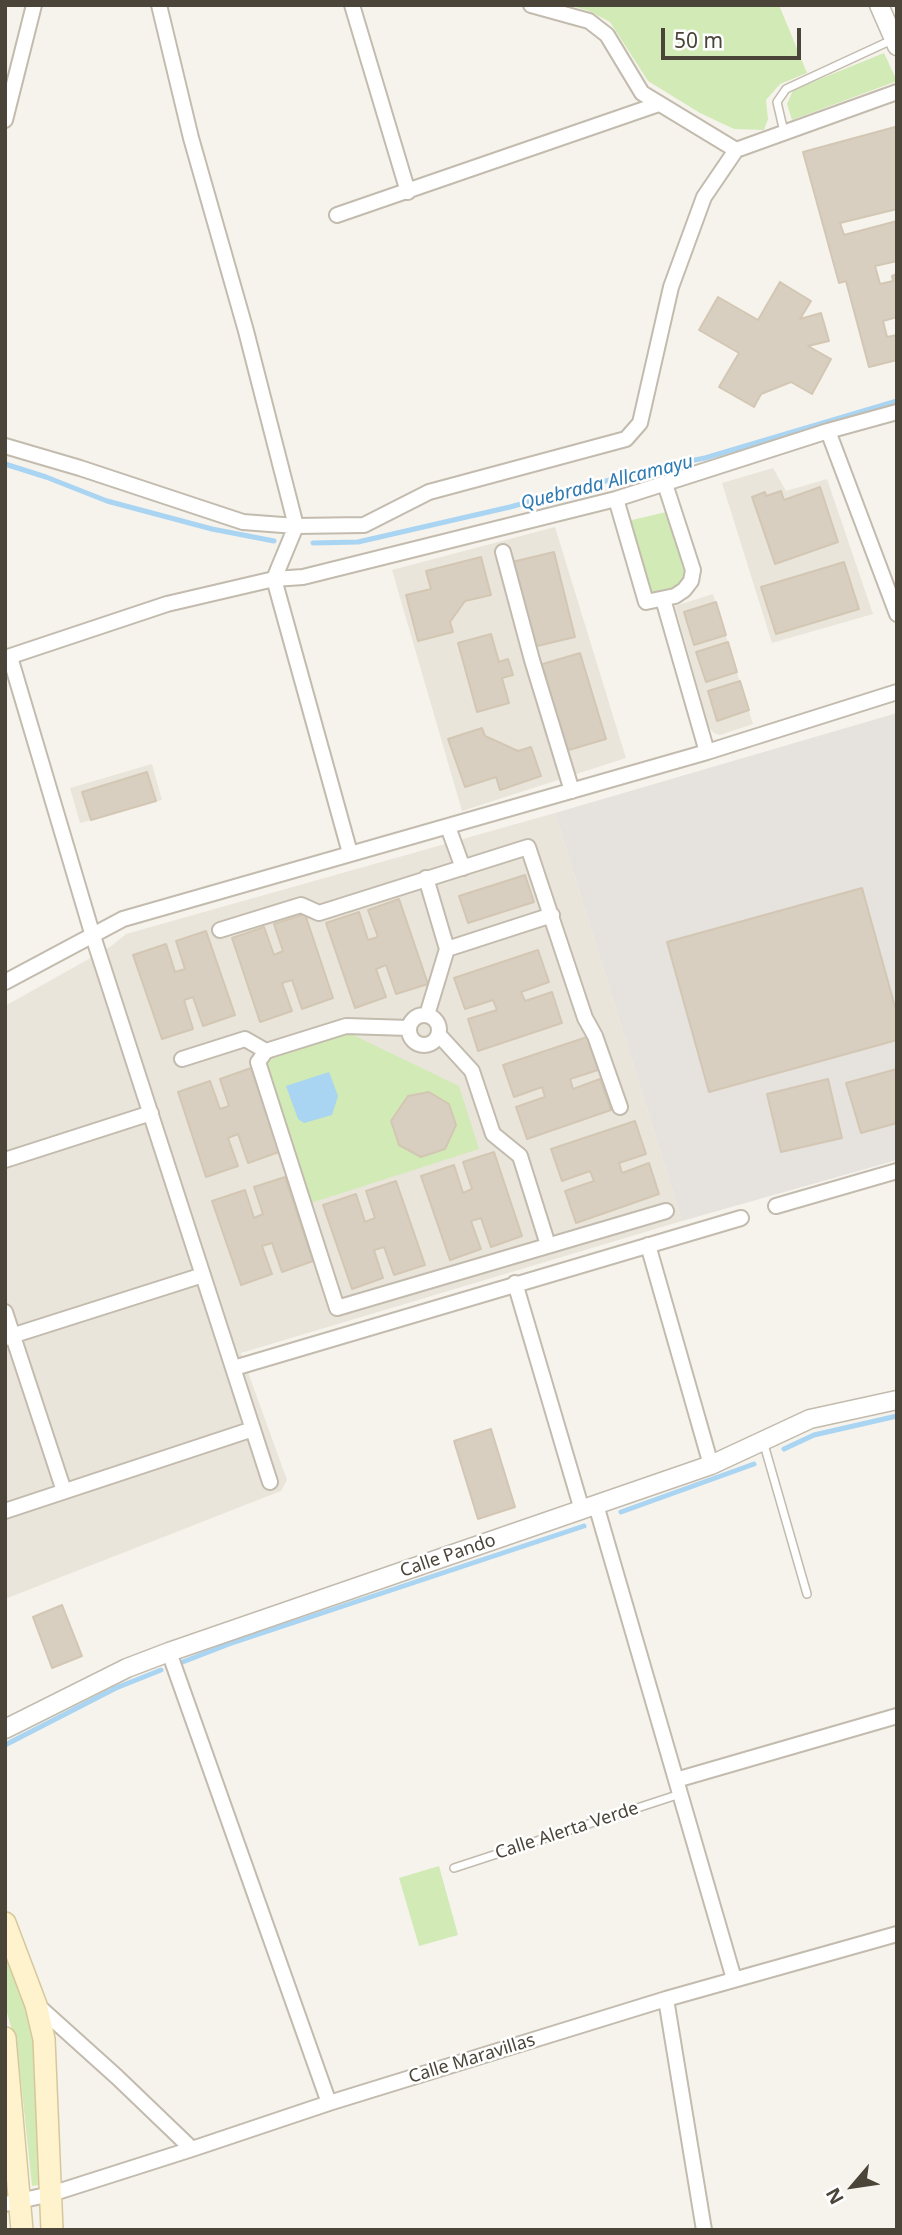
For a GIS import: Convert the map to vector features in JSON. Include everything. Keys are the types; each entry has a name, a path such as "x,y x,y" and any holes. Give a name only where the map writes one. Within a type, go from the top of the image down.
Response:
{"main road":[{"path":"5,1923 36,2005 44,2039 47,2060 52,2230"},
{"path":"5,2038 12,2202 22,2230"}],"street":[{"path":"5,120 34,5"},
{"path":"159,5 191,138 246,331 296,526 274,579 350,853"},
{"path":"352,5 408,192"},
{"path":"531,5 589,21 607,35 642,93 736,150"},
{"path":"879,5 895,43"},
{"path":"5,446 243,522 296,526 364,525 429,492 626,439 640,423 671,287 704,197 736,150 897,92"},
{"path":"337,215 659,104"},
{"path":"270,1482 92,933 8,657 167,604 274,579 303,577 616,499 828,431 897,412"},
{"path":"828,431 897,614"},
{"path":"616,499 646,603 675,596 691,581 693,570 665,484"},
{"path":"503,552 572,791"},
{"path":"663,599 707,752"},
{"path":"5,982 92,933 123,919 707,752 897,692"},
{"path":"448,827 463,868"},
{"path":"220,930 301,905 319,913 528,847 585,1018 595,1035 620,1107"},
{"path":"426,878 447,948 427,1015"},
{"path":"447,948 552,915"},
{"path":"427,1015 414,1019 409,1028 411,1038 418,1044 428,1045 439,1035"},
{"path":"427,1015 438,1025 439,1035 472,1071 493,1134 520,1156 548,1245"},
{"path":"409,1028 346,1026 266,1051 258,1062 337,1308 666,1211"},
{"path":"182,1059 244,1039 266,1051"},
{"path":"5,1160 151,1113"},
{"path":"776,1206 897,1171"},
{"path":"234,1368 741,1218"},
{"path":"648,1245 711,1465"},
{"path":"9,1337 203,1275"},
{"path":"515,1283 678,1787 734,1979"},
{"path":"5,1312 9,1337 64,1491"},
{"name":"Calle Pando","path":"5,1729 127,1668 169,1652 711,1465 810,1419 897,1401"},
{"path":"5,1511 253,1429"},
{"path":"169,1652 329,2103"},
{"path":"678,1787 897,1716"},
{"name":"Calle Maravillas","path":"12,2202 51,2193 329,2103 666,1999 897,1934"},
{"path":"666,1999 704,2230"},
{"path":"36,2005 192,2149"}],"lane":[{"path":"784,133 777,102 786,89 895,43"},
{"path":"763,1441 807,1594"},
{"name":"Calle Alerta Verde","path":"454,1868 678,1787"}],"shaded area":[{"path":"773,468 786,491 827,479 873,614 772,643 722,483"},
{"path":"555,527 626,758 462,811 392,570"},
{"path":"713,594 753,724 720,735 709,727 675,606"},
{"path":"897,713 897,1160 682,1221 555,813"},
{"path":"152,764 162,800 80,823 70,788"},
{"path":"555,813 682,1221 241,1353 287,1480 281,1491 5,1599 5,1006 110,947 126,934"}],"green space":[{"path":"569,5 779,5 807,73 780,84 766,100 768,119 764,130 734,129 700,113 648,81 610,22 589,11"},
{"path":"884,53 897,81 792,120 787,104 793,90"},
{"path":"666,512 686,576 676,588 659,593 647,587 628,521"},
{"path":"349,1033 459,1086 479,1149 311,1203 265,1064 267,1060"},
{"path":"439,1866 458,1935 419,1946 399,1878"},
{"path":"5,1944 28,2006 37,2049 39,2185 32,2186 18,2053 5,2005"}],"water":[{"path":"329,1072 338,1096 332,1115 304,1123 298,1119 286,1086"}],"building":[{"path":"895,127 897,209 840,223 844,235 897,221 897,261 875,266 880,284 893,281 892,276 897,274 897,317 883,321 887,337 897,335 897,360 869,367 846,281 839,283 803,152"},
{"path":"780,282 811,301 800,319 821,313 829,341 808,346 831,359 812,394 791,382 761,394 754,407 719,387 739,353 699,330 718,297 758,320"},
{"path":"820,487 838,542 775,564 752,497 765,492 766,496 781,491 784,500"},
{"path":"554,552 575,637 533,647 512,562"},
{"path":"481,557 491,595 465,601 450,622 453,632 418,641 406,595 431,589 426,571"},
{"path":"844,562 859,609 776,634 761,587"},
{"path":"716,602 726,635 694,645 684,612"},
{"path":"491,634 499,662 508,659 513,675 502,678 509,703 477,712 458,643"},
{"path":"728,642 737,672 706,682 696,652"},
{"path":"580,653 606,739 562,752 536,666"},
{"path":"740,681 749,710 717,721 708,691"},
{"path":"482,728 485,736 518,751 531,747 541,776 500,790 496,777 465,787 448,739"},
{"path":"147,772 156,801 91,820 82,792"},
{"path":"525,875 534,902 468,923 459,896"},
{"path":"862,888 897,1014 897,1040 709,1092 667,942"},
{"path":"399,899 428,984 396,994 386,965 376,969 386,997 355,1008 326,923 359,912 368,940 378,937 368,910"},
{"path":"305,914 333,998 302,1009 292,980 282,983 292,1011 260,1022 232,938 264,927 274,955 283,951 274,924"},
{"path":"206,931 235,1015 203,1026 193,997 184,1000 193,1029 162,1039 133,955 166,944 175,972 185,969 176,941"},
{"path":"538,950 549,982 521,992 525,1001 552,992 562,1023 478,1051 468,1019 497,1010 493,1000 465,1009 454,978"},
{"path":"587,1037 598,1070 570,1079 573,1089 600,1079 611,1110 527,1139 516,1107 545,1097 542,1087 514,1097 503,1065"},
{"path":"251,1068 279,1152 248,1163 238,1134 228,1138 238,1166 206,1177 178,1092 210,1081 220,1109 229,1106 220,1079"},
{"path":"897,1069 897,1123 861,1133 846,1083"},
{"path":"828,1079 842,1138 781,1152 767,1094"},
{"path":"429,1092 449,1104 456,1125 445,1149 421,1157 399,1145 391,1121 408,1096"},
{"path":"635,1121 646,1154 619,1163 622,1173 649,1163 659,1194 576,1223 565,1191 594,1181 590,1171 562,1181 551,1149"},
{"path":"494,1152 522,1236 491,1247 481,1218 471,1221 481,1249 450,1260 421,1176 454,1165 463,1193 472,1189 463,1162"},
{"path":"285,1177 313,1261 282,1272 272,1243 262,1246 272,1274 241,1285 212,1201 245,1190 254,1218 263,1214 254,1187"},
{"path":"396,1181 425,1265 394,1275 384,1247 374,1250 383,1278 352,1289 323,1205 356,1194 365,1222 375,1218 366,1191"},
{"path":"491,1429 515,1507 478,1519 454,1441"},
{"path":"62,1605 82,1656 52,1668 33,1617"}],"waterway":[{"name":"Quebrada Allcamayu","path":"313,543 358,542 510,507 654,468 705,458 897,401"},
{"name":"Quebrada Allcamayu","path":"5,464 107,501 212,529 274,541"},
{"path":"784,1449 814,1435 897,1416"},
{"path":"621,1512 754,1464"},
{"path":"180,1663 229,1644 584,1526"},
{"path":"5,1745 116,1688 161,1670"}]}
